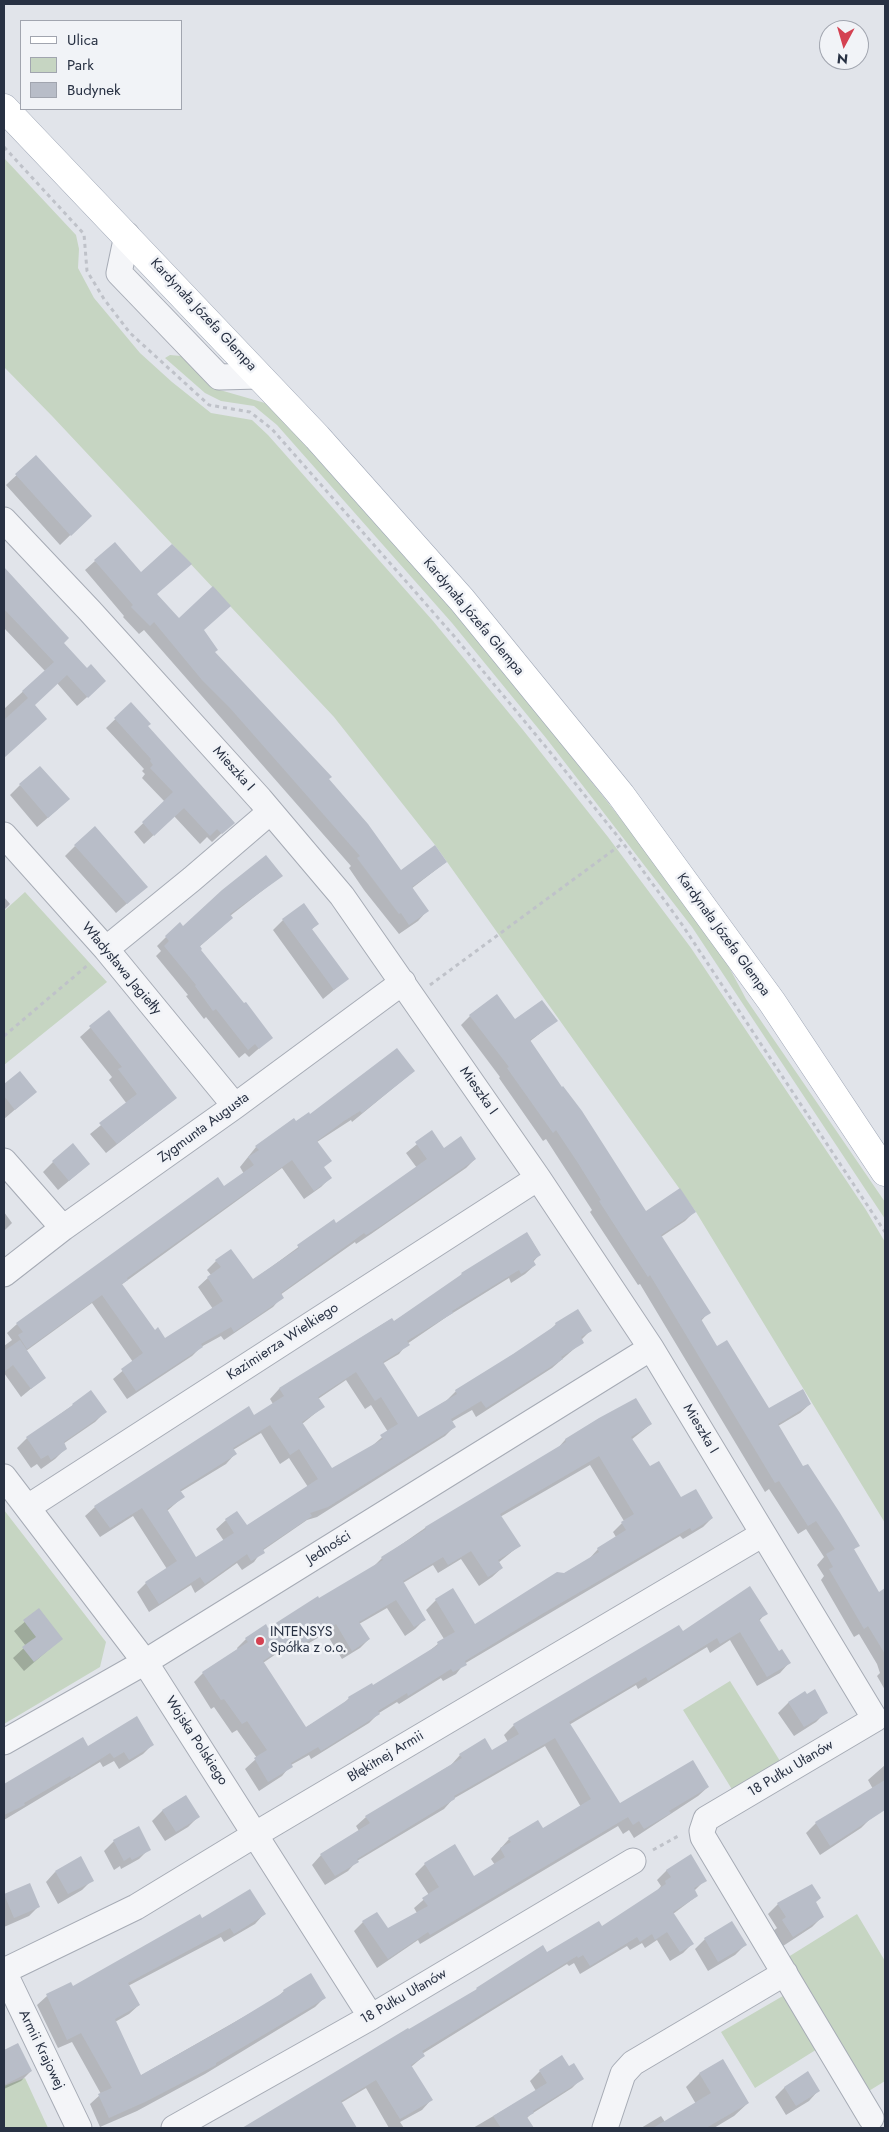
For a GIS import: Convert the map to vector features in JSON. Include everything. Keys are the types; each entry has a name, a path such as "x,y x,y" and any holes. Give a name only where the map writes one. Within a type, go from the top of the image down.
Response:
{"main road":[{"name":"Kardynała Józefa Glempa","path":"4,108 317,437 462,600 621,795 772,1002 885,1172"}],"street":[{"name":"Mieszka I","path":"4,520 90,611 270,812 342,896 538,1178 651,1348 875,1719"},
{"path":"106,949 270,812"},
{"name":"Władysława Jagiełły","path":"4,835 106,949 234,1106"},
{"name":"Zygmunta Augusta","path":"4,1274 63,1228 234,1106 408,989"},
{"path":"4,1162 63,1228"},
{"name":"Kazimierza Wielkiego","path":"28,1506 538,1178"},
{"name":"Jedności","path":"4,1742 145,1662 651,1348"},
{"name":"Wojska Polskiego","path":"4,1477 28,1506 145,1662 371,2017"},
{"name":"Błękitnej Armii","path":"4,1971 136,1907 763,1534"},
{"name":"18 Pułku Ułanów","path":"706,1820 875,1719"},
{"path":"706,1820 702,1831 703,1837 872,2119"},
{"name":"18 Pułku Ułanów","path":"174,2128 371,2017 633,1862"},
{"name":"Armii Krajowej","path":"4,1971 79,2128"},
{"path":"605,2128 623,2074 633,2063 784,1973"}],"path":[{"path":"4,147 84,234 87,271 104,299 130,333 209,405 250,412 272,429 454,636 623,843 683,926 885,1232"},
{"path":"408,989 623,843"},
{"path":"4,1036 106,949"},
{"path":"633,1862 706,1820"}],"green space":[{"path":"4,158 76,235 79,249 78,268 94,298 140,353 211,413 252,420 268,435 433,621 523,730 608,837 691,948 866,1210 885,1242 885,1523 696,1212 435,845 334,717 4,367"},
{"path":"170,355 181,356 213,388 265,403 287,423 485,647 647,852 722,954 746,999 885,1202 885,1219 692,927 546,738 452,623 277,425 254,406 221,401 205,393 165,358"},
{"path":"25,892 107,982 4,1065 4,911"},
{"path":"4,1510 106,1642 100,1667 4,1724"},
{"path":"730,1681 780,1761 733,1791 683,1710"},
{"path":"857,1914 885,1961 885,2081 864,2094 785,1959"},
{"path":"788,1993 822,2046 755,2088 721,2032"},
{"path":"25,2078 48,2128 4,2128 4,2086"}],"building":[{"path":"36,455 92,516 71,536 15,474"},
{"path":"115,542 141,572 172,544 192,564 157,594 179,618 213,586 231,606 204,630 218,650 215,652 332,777 329,779 368,824 401,870 435,845 447,862 412,887 429,911 409,925 357,858 360,856 230,708 202,680 154,622 150,626 131,607 133,605 94,560"},
{"path":"4,567 69,638 64,643 87,668 91,664 106,681 88,698 67,675 35,705 47,719 4,758 4,720 28,698 22,691 54,662 4,609"},
{"path":"131,702 151,724 148,726 235,823 222,834 217,829 210,836 184,808 154,836 142,822 173,792 150,768 153,765 150,761 151,759 114,718"},
{"path":"40,766 70,799 48,818 19,784"},
{"path":"95,826 148,887 127,904 74,845"},
{"path":"266,855 283,876 230,914 233,918 200,946 201,950 244,1003 246,1002 273,1038 259,1049 255,1044 248,1050 216,1009 213,1011 196,985 164,946 169,941 165,936 180,922 183,926 222,890"},
{"path":"304,903 319,924 312,929 349,979 334,990 282,919"},
{"path":"497,994 515,1019 542,1000 558,1021 530,1040 562,1087 582,1111 646,1211 680,1188 696,1212 661,1235 711,1313 701,1319 717,1346 727,1340 769,1408 803,1389 811,1404 778,1424 803,1466 808,1464 860,1546 854,1549 879,1592 885,1588 885,1654 868,1626 864,1629 829,1569 833,1567 826,1554 835,1549 816,1521 808,1526 779,1481 775,1483 650,1275 648,1277 599,1201 601,1200 578,1163 556,1130 553,1133 507,1068 509,1067 469,1015"},
{"path":"109,1010 177,1098 117,1144 99,1123 137,1094 118,1069 122,1067 89,1026"},
{"path":"397,1048 415,1071 362,1113 360,1111 317,1141 332,1161 324,1167 332,1178 314,1191 292,1160 127,1278 128,1280 122,1284 155,1330 158,1327 165,1338 223,1301 207,1277 221,1267 215,1260 231,1249 253,1279 299,1248 297,1245 334,1219 336,1223 427,1159 415,1142 432,1130 444,1148 461,1136 476,1159 382,1225 366,1235 364,1233 281,1293 284,1298 234,1332 231,1327 201,1344 203,1347 136,1391 121,1369 143,1353 102,1295 27,1349 18,1335 23,1332 16,1323 218,1177 224,1186 254,1165 248,1157 259,1150 255,1146 294,1118 296,1121 309,1112 310,1114"},
{"path":"20,1071 37,1092 15,1110 4,1096 4,1084"},
{"path":"73,1143 90,1164 69,1181 52,1161"},
{"path":"527,1232 541,1255 533,1260 536,1265 521,1274 519,1270 452,1311 453,1313 407,1341 410,1345 383,1362 418,1417 457,1394 455,1390 513,1354 556,1325 555,1323 578,1309 592,1331 581,1337 584,1343 561,1357 563,1359 486,1408 481,1401 451,1419 456,1427 328,1507 310,1513 312,1516 263,1549 265,1553 251,1561 247,1554 205,1584 200,1577 159,1604 145,1582 177,1561 142,1508 110,1528 94,1506 249,1406 254,1415 284,1396 279,1388 392,1318 394,1321 461,1273","holes":["356,1372 375,1401 381,1397 398,1424 380,1435 383,1439 332,1468 302,1422 325,1407 318,1397","270,1425 290,1455 299,1449 318,1479 247,1525 237,1511 225,1519 234,1533 196,1557 167,1509 185,1497 180,1490 237,1454 233,1448"]},
{"path":"20,1340 46,1378 31,1389 13,1365 4,1372 4,1351"},
{"path":"91,1390 107,1412 64,1442 67,1449 51,1460 48,1455 41,1459 26,1437 73,1405"},
{"path":"636,1398 652,1424 631,1437 650,1466 659,1461 681,1497 696,1489 713,1518 692,1531 690,1528 542,1614 465,1661 467,1665 453,1672 451,1669 408,1696 407,1693 378,1711 380,1714 321,1751 318,1747 291,1763 293,1767 268,1782 254,1758 267,1750 247,1721 242,1724 224,1699 221,1700 202,1672 248,1642 245,1638 266,1624 268,1628 318,1596 319,1598 383,1560 381,1557 426,1529 425,1527 566,1442 565,1439","holes":["599,1456 634,1514 621,1522 626,1530 597,1548 599,1552 564,1573 557,1572 475,1624 453,1588 435,1599 455,1632 437,1642 438,1645 373,1685 372,1683 348,1697 349,1699 306,1727 263,1661 299,1637 303,1644 336,1624 352,1651 370,1639 359,1622 396,1600 414,1627 426,1620 403,1581 443,1557 448,1565 471,1551 488,1577 503,1568 498,1560 521,1546 500,1514"]},
{"path":"750,1586 768,1614 759,1619 779,1651 782,1649 791,1663 767,1677 740,1632 720,1644 717,1638 648,1681 646,1677 569,1722 620,1803 693,1760 709,1787 669,1811 671,1813 644,1829 639,1821 633,1825 628,1817 430,1935 428,1932 388,1959 362,1921 377,1912 388,1928 428,1906 422,1898 439,1887 424,1863 455,1844 474,1876 505,1857 500,1848 511,1842 508,1838 538,1820 543,1828 591,1799 555,1738 454,1796 455,1799 357,1859 359,1862 335,1876 320,1854 370,1823 365,1816 462,1758 459,1754 485,1738 492,1750 519,1734 513,1724 679,1625 683,1631"},
{"path":"39,1608 63,1639 34,1662 22,1647 36,1637 23,1620"},
{"path":"815,1689 828,1713 804,1727 788,1702 805,1691 807,1694"},
{"path":"137,1716 154,1745 129,1760 124,1752 114,1758 110,1753 71,1778 70,1776 24,1803 25,1805 4,1815 4,1784 83,1737 88,1746"},
{"path":"885,1780 885,1810 830,1846 815,1822"},
{"path":"186,1795 200,1817 176,1832 162,1810"},
{"path":"139,1826 151,1850 132,1860 130,1857 124,1861 113,1840"},
{"path":"691,1854 707,1881 694,1888 698,1896 673,1912 694,1944 680,1952 667,1932 655,1940 652,1934 640,1942 637,1937 590,1966 583,1955 578,1958 577,1956 422,2051 425,2056 411,2065 433,2100 400,2119 376,2080 341,2101 357,2128 242,2128 408,2028 477,1989 543,1945 547,1952 599,1921 602,1926 666,1884 665,1881 671,1877 666,1870"},
{"path":"81,1856 94,1881 68,1894 55,1871"},
{"path":"30,1883 40,1907 14,1918 4,1894"},
{"path":"812,1884 821,1898 816,1902 824,1917 793,1937 782,1920 786,1917 777,1903"},
{"path":"250,1889 266,1914 234,1934 230,1928 128,1983 140,2005 115,2019 141,2075 225,2028 311,1973 326,1998 216,2063 216,2065 147,2101 109,2118 98,2094 112,2088 81,2033 67,2040 46,1994 71,1982 73,1986 200,1914 202,1918"},
{"path":"732,1921 747,1945 718,1962 704,1938"},
{"path":"18,2043 32,2071 4,2085 4,2050"},
{"path":"562,2055 569,2066 574,2063 584,2079 533,2111 534,2113 527,2117 534,2128 501,2128 493,2116 547,2083 539,2070"},
{"path":"723,2059 749,2103 706,2128 653,2128 711,2093 699,2073"},
{"path":"808,2071 820,2091 796,2106 784,2087"}],"place":[{"name":"INTENSYS Spółka z o.o.","path":"260,1641"}]}
